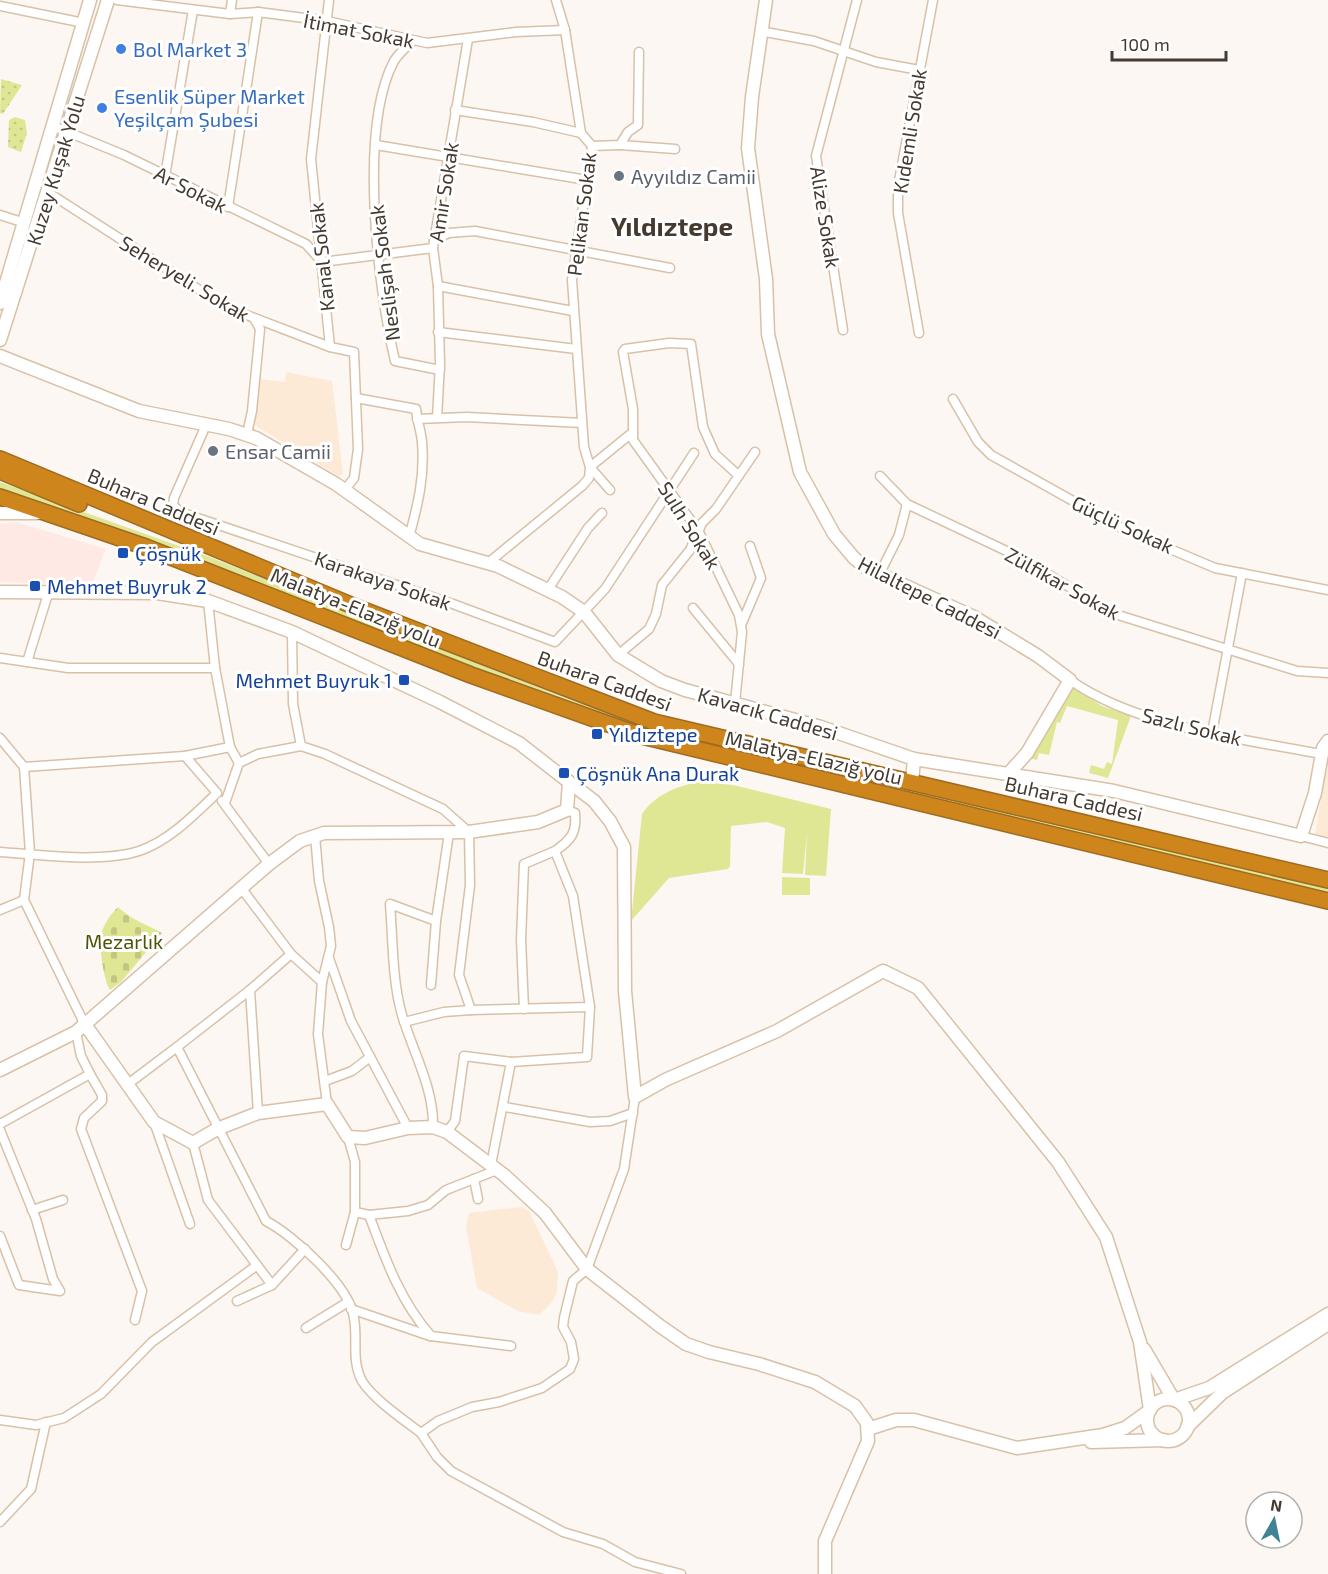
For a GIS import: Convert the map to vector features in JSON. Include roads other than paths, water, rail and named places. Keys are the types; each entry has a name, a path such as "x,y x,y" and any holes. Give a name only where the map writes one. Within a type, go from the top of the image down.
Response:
{"highway":[{"name":"Buhara Caddesi","path":"0,459 186,538 482,657 654,722 1328,880"},
{"path":"0,471 154,535 186,538"},
{"name":"Malatya-Elazığ yolu","path":"0,497 204,569 471,675 642,736 1328,901"}],"street":[{"name":"Kuzey Kuşak Yolu","path":"0,303 90,0"},
{"name":"Kuzey Kuşak Yolu","path":"0,340 49,193 108,0"},
{"name":"İtimat Sokak","path":"117,0 230,14 258,12 327,21 386,32 427,43 516,32 565,30"},
{"path":"230,14 232,0"},
{"name":"Kanal Sokak","path":"330,0 311,159 330,347"},
{"name":"Pelikan Sokak","path":"556,0 565,30 581,133 592,146 572,280 582,423 586,459 590,467"},
{"name":"Hilaltepe Caddesi","path":"766,0 760,31 748,148 766,279 768,334 796,460 805,484 845,549 854,558 879,575 974,617 1038,656 1070,680"},
{"name":"Alize Sokak","path":"843,330 816,156 856,0"},
{"name":"Kıdemli Sokak","path":"919,333 897,199 933,0"},
{"path":"0,6 84,23"},
{"path":"165,176 193,10"},
{"path":"228,207 258,12"},
{"path":"760,31 814,41 876,62 919,70"},
{"name":"Amir Sokak","path":"436,417 440,370 438,286 434,244 468,39"},
{"name":"Neslişah Sokak","path":"413,41 394,62 386,83 376,145 377,255 386,320 395,361 440,370"},
{"path":"620,145 628,132 638,125 639,52"},
{"path":"455,110 581,133"},
{"name":"Ar Sokak","path":"53,126 165,176 306,244 322,262"},
{"path":"376,145 449,159 587,180"},
{"path":"592,146 620,145 675,149"},
{"name":"Seheryeli. Sokak","path":"49,193 226,306 255,320 330,347"},
{"path":"0,215 25,223"},
{"path":"322,262 377,255 434,244 449,233 475,231 670,268"},
{"path":"438,286 573,311"},
{"path":"247,434 252,411 260,329 255,320"},
{"path":"438,332 576,349"},
{"name":"Sulh Sokak","path":"735,703 742,623 730,592 699,532 633,440 633,409 623,352 628,347 691,344 704,427 715,454 738,475"},
{"path":"330,347 354,352 358,449 354,478 344,491"},
{"name":"Kavacık Caddesi","path":"0,356 139,411 247,434 308,468 409,537 432,548 515,573 562,597 584,612 618,656 661,681 830,729 914,759 1114,791 1301,836"},
{"path":"356,398 416,409 422,439 423,472 420,496 409,537"},
{"name":"Güçlü Sokak","path":"953,399 978,442 996,459 1123,529 1215,568 1328,590"},
{"path":"417,419 436,417 582,423"},
{"name":"Karakaya Sokak","path":"206,425 172,505 180,512 453,604 555,642 584,612"},
{"path":"488,563 582,486 589,478 590,467 633,432"},
{"path":"618,656 649,629 656,615 662,585 690,550 702,523 716,509 754,452"},
{"path":"584,612 605,589 694,453"},
{"path":"590,467 610,490"},
{"name":"Zülfikar Sokak","path":"880,476 907,504 1015,555 1115,614 1297,671 1328,673"},
{"path":"879,575 899,535 907,504"},
{"path":"0,513 48,514"},
{"path":"547,591 588,528 603,513"},
{"path":"742,623 761,578 750,546"},
{"path":"1212,733 1242,573"},
{"path":"0,592 157,593 208,601 292,632 519,743 594,801 610,821 624,847 625,991 635,1097 624,1169 587,1269 573,1281 564,1318 563,1327 571,1342 574,1359 570,1369 542,1388 499,1402 472,1407 438,1421 421,1433"},
{"path":"27,662 48,594"},
{"path":"208,601 215,668 230,747 239,763"},
{"path":"693,608 739,664"},
{"path":"292,632 293,704 301,746"},
{"path":"0,658 98,669 215,668"},
{"path":"1009,773 1027,753 1070,680"},
{"name":"Sazlı Sokak","path":"1070,680 1090,694 1116,707 1212,733 1322,754"},
{"path":"0,738 24,767 30,854 24,900 80,1028 128,1084 154,1122 190,1224"},
{"path":"1328,741 1322,754 1315,793 1301,836 1328,843"},
{"path":"225,803 239,763 258,754 301,746 325,754 443,809 469,832 470,885 459,975 471,1010"},
{"path":"24,767 185,756 230,747"},
{"path":"185,756 225,803 269,864"},
{"path":"912,782 914,759"},
{"path":"567,810 569,782"},
{"path":"0,852 99,856 139,851 161,840 217,793"},
{"path":"0,1070 80,1028 269,864 300,841 315,836 371,832 469,832 538,822 567,810 575,813 577,828 570,840 555,852 524,864 521,940 524,1009"},
{"path":"431,985 436,921 449,833"},
{"path":"315,836 319,881 329,927 329,957 322,982 318,1034 327,1104 348,1137 355,1162 355,1212 352,1230 346,1245"},
{"path":"447,1132 454,1121 464,1056 511,1062 587,1058 590,1007 573,896 555,852"},
{"path":"242,889 291,954 322,982"},
{"path":"0,910 24,900"},
{"path":"433,1127 433,1115 426,1083 404,1022 397,987 390,904 436,921"},
{"path":"128,1084 250,990 291,954"},
{"path":"329,957 351,1021 408,1128"},
{"path":"635,1097 665,1080 777,1031 883,971 918,988 1058,1162 1106,1237 1140,1342 1150,1410 1148,1423 1150,1430 1154,1435 1166,1440"},
{"path":"250,990 258,1113"},
{"path":"404,1022 444,1012 590,1007"},
{"path":"80,1028 81,1056 102,1095 102,1101 84,1118 81,1129 142,1291 135,1320"},
{"path":"177,1047 266,1221 285,1231 305,1249 350,1305 354,1316 356,1367 364,1384 421,1433 437,1457 451,1471 563,1532 603,1544 635,1562 681,1574"},
{"path":"325,1081 352,1071 370,1057"},
{"path":"355,1212 369,1215 408,1211 428,1205 446,1190 474,1179 494,1167 511,1062"},
{"path":"0,1124 90,1074"},
{"path":"193,1143 217,1129 258,1113 327,1104"},
{"path":"505,1107 590,1122 610,1121 633,1113"},
{"path":"154,1122 193,1143 208,1200 272,1285"},
{"path":"348,1137 365,1138 408,1128 433,1127 447,1132 494,1167 545,1213 587,1269 686,1344 815,1382 855,1406 867,1423 868,1441 825,1541 825,1574"},
{"path":"0,1130 32,1210 53,1279 60,1291 19,1285 0,1236"},
{"path":"474,1179 478,1199"},
{"path":"32,1210 63,1200"},
{"path":"369,1215 385,1259 402,1295 431,1336"},
{"path":"237,1301 272,1285 305,1249"},
{"path":"0,1420 22,1425 64,1418 101,1394 152,1342 256,1266"},
{"path":"306,1328 350,1305 431,1336 511,1346"},
{"path":"868,1429 896,1420 914,1420 1017,1448 1125,1428 1160,1400 1174,1400 1209,1388 1328,1314"},
{"path":"1042,1444 1166,1440 1179,1437 1222,1393 1328,1324"},
{"path":"1140,1342 1174,1400 1180,1403 1188,1414 1187,1427"},
{"path":"0,1522 31,1489 46,1422"}],"place":[{"name":"Bol Market 3","path":"121,49"},
{"name":"Esenlik Süper Market Yeşilçam Şubesi","path":"102,108"},
{"name":"Ayyıldız Camii","path":"619,176"},
{"name":"Ensar Camii","path":"213,451"},
{"name":"Çöşnük","path":"123,553"},
{"name":"Mehmet Buyruk 2","path":"35,586"},
{"name":"Mehmet Buyruk 1","path":"404,680"},
{"name":"Yıldıztepe","path":"597,734"},
{"name":"Çöşnük Ana Durak","path":"564,773"}],"district":[{"name":"Yıldıztepe","path":"672,225"}],"park label":[{"name":"Mezarlık","path":"124,941"}]}
